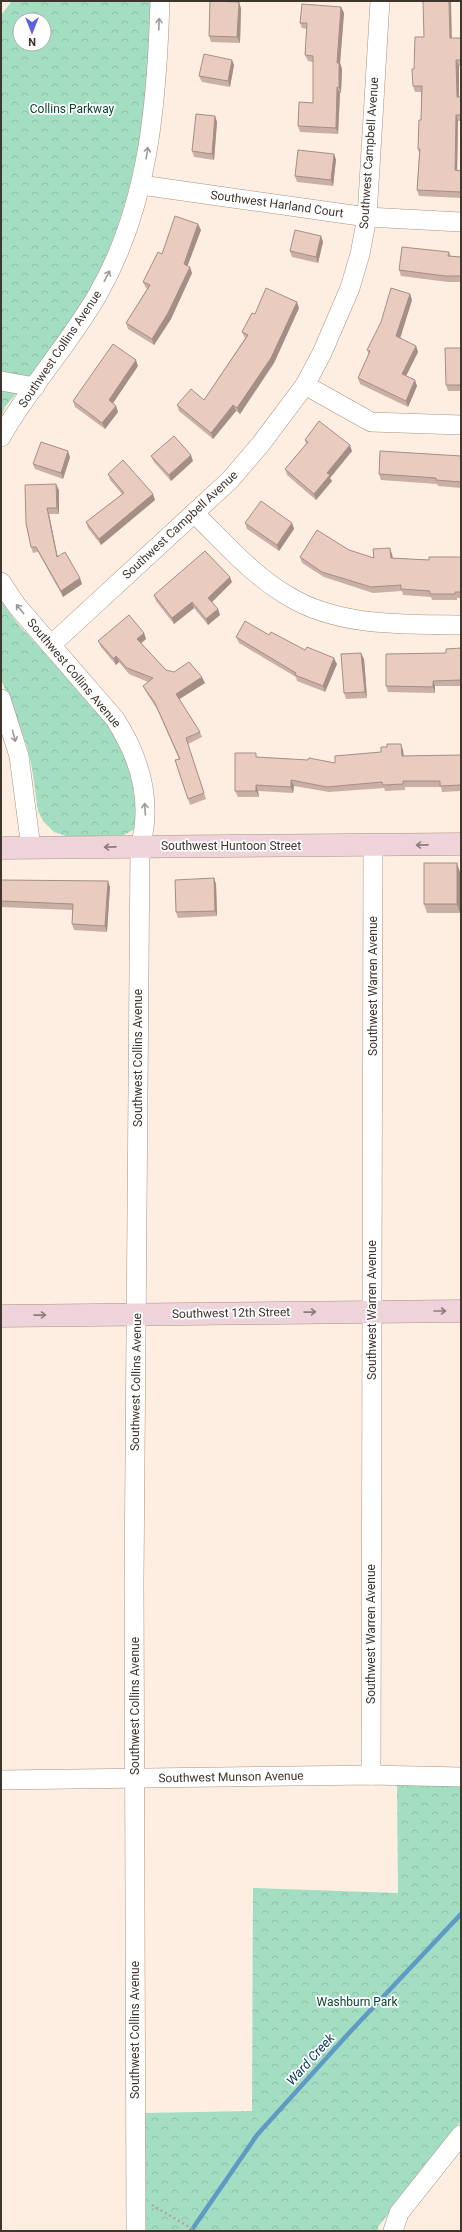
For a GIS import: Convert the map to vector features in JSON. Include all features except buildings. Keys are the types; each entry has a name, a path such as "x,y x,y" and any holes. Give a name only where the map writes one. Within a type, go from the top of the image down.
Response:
{"main road":[{"name":"Southwest Huntoon Street","path":"1,848 461,844"},
{"name":"Southwest 12th Street","path":"1,1316 461,1310"}],"street":[{"name":"Southwest Collins Avenue","path":"1,437 63,349 101,288 118,253 141,185 156,90 160,1"},
{"name":"Southwest Campbell Avenue","path":"51,645 230,480 260,445 305,385 335,325 350,288 360,254 367,217 380,1"},
{"name":"Southwest Harland Court","path":"141,185 367,217 461,222"},
{"path":"1,381 35,387"},
{"path":"305,385 371,422 461,426"},
{"path":"194,514 252,570 289,597 307,605 347,618 374,622 461,624"},
{"name":"Southwest Collins Avenue","path":"1,582 17,606 115,719 136,757 146,809 145,828 140,847 135,1779 136,2231"},
{"path":"1,699 19,756 31,848"},
{"name":"Southwest Warren Avenue","path":"371,1775 373,845"},
{"name":"Southwest Munson Avenue","path":"1,1780 371,1775 461,1776"},
{"path":"392,2231 399,2213 461,2135"}],"path":[{"path":"166,2214 196,2231"}],"green space":[{"name":"Collins Parkway","path":"12,1 150,1 146,90 140,135 132,179 119,222 103,264 83,303 53,350 5,407 1,418 1,15"},
{"path":"1,601 18,624 85,697 116,735 130,766 137,823 133,830 124,835 69,837 54,832 43,821 38,811 32,768 27,746 1,679"},
{"name":"Washburn Park","path":"397,1785 461,1786 461,2121 378,2227 378,2231 146,2231 145,2113 252,2111 253,1888 398,1893"}],"waterway":[{"name":"Ward Creek","path":"191,2231 257,2135 349,2033 461,1914"}]}
